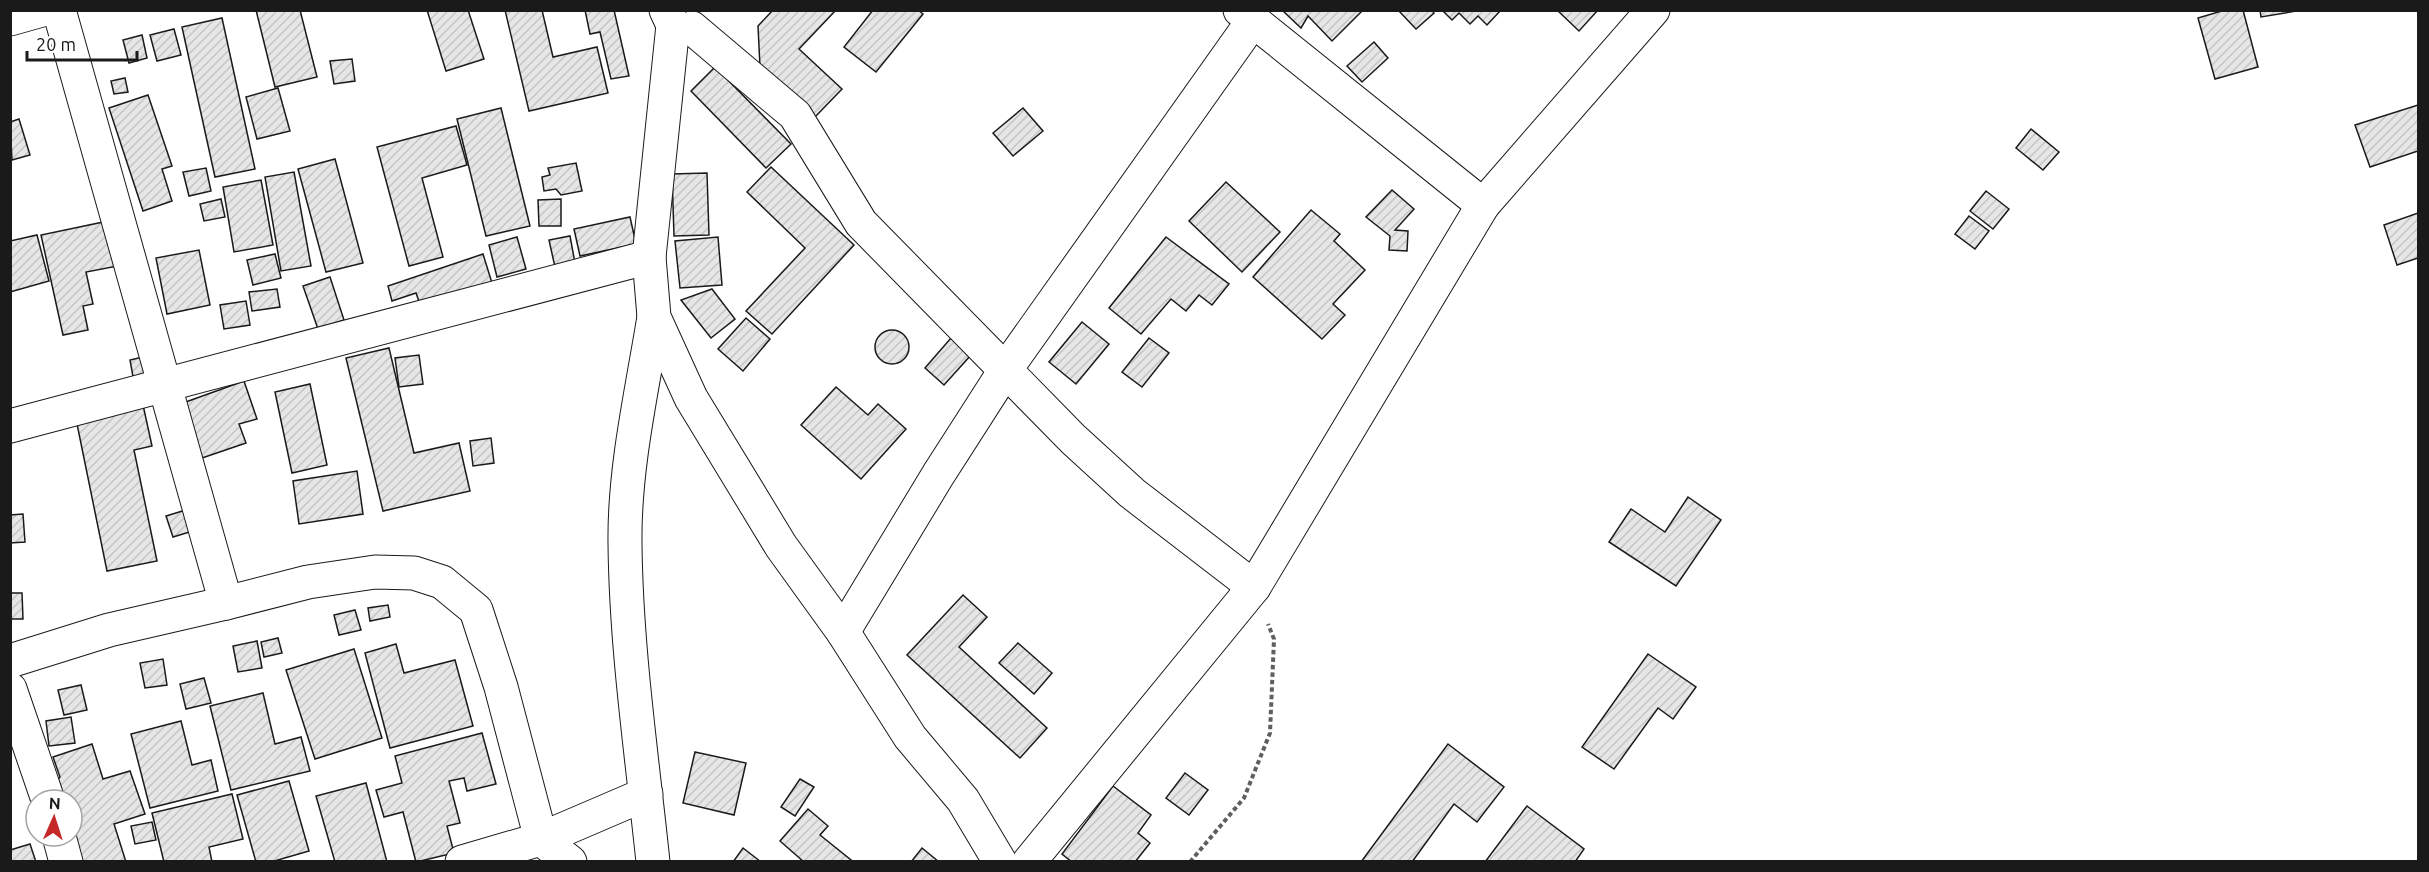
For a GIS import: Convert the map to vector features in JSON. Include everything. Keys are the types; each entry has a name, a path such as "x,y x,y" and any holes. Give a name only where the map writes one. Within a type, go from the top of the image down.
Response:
{"street":[{"path":"10,19 42,10"},
{"path":"59,10 163,387 226,603"},
{"path":"1029,861 1254,587 1483,205 1653,10"},
{"path":"843,632 938,475 1006,369 1246,16 1483,205"},
{"path":"685,18 795,115 861,223 1073,440 1132,493 1254,587"},
{"path":"653,861 629,624 625,542 630,472 654,317 649,257 685,18"},
{"path":"10,426 649,257"},
{"path":"654,317 691,398 781,546 843,632 910,737 963,800 1000,861"},
{"path":"10,662 109,630 308,582 375,572 414,573 442,582 476,610 501,687 541,839 570,861"},
{"path":"10,689 44,788"},
{"path":"462,861 541,839 646,794"}],"path":[{"path":"1190,861 1244,798 1270,733 1274,639 1254,587"}],"building":[{"path":"256,10 300,10 317,77 275,87"},
{"path":"427,10 468,10 484,59 446,71"},
{"path":"505,10 542,10 553,57 597,47 608,93 529,111"},
{"path":"585,10 614,10 629,76 611,79 600,32 590,34"},
{"path":"773,10 836,10 799,49 842,89 815,117 760,67 758,26"},
{"path":"873,10 918,10 923,14 876,72 844,47"},
{"path":"1282,10 1363,10 1332,41 1308,16 1301,28"},
{"path":"1398,10 1432,10 1434,13 1416,29"},
{"path":"1442,10 1501,10 1487,25 1478,16 1470,24 1459,13 1452,20"},
{"path":"1557,10 1598,10 1579,31"},
{"path":"2225,10 2243,10 2258,67 2215,79 2198,18"},
{"path":"2260,10 2302,10 2261,17"},
{"path":"222,18 255,169 215,177 182,27"},
{"path":"174,29 181,55 157,61 150,35"},
{"path":"142,35 147,58 129,63 123,40"},
{"path":"1374,42 1388,58 1362,82 1347,66"},
{"path":"352,59 355,81 334,84 330,61"},
{"path":"715,67 791,144 766,168 691,91"},
{"path":"125,78 128,92 114,94 111,81"},
{"path":"278,88 290,131 257,139 246,97"},
{"path":"148,95 172,166 162,169 172,201 143,211 109,108"},
{"path":"2418,105 2418,151 2370,167 2355,125"},
{"path":"501,108 530,226 486,236 457,119"},
{"path":"1023,108 1043,131 1013,156 993,133"},
{"path":"19,119 30,155 12,160 10,122"},
{"path":"456,126 467,165 422,178 443,257 409,266 377,147"},
{"path":"2031,129 2059,152 2043,170 2016,148"},
{"path":"335,159 363,263 326,272 298,169"},
{"path":"576,163 582,191 561,195 556,189 544,191 542,177 550,175 548,168"},
{"path":"771,167 854,245 772,334 746,311 805,248 747,192"},
{"path":"206,168 211,191 189,196 183,172"},
{"path":"294,172 311,266 281,271 265,177"},
{"path":"707,173 709,235 674,236 672,174"},
{"path":"261,180 273,245 234,252 223,187"},
{"path":"1226,182 1280,232 1242,272 1189,221"},
{"path":"1392,190 1414,209 1395,230 1408,231 1407,251 1389,250 1390,236 1366,217"},
{"path":"1986,191 2009,209 1993,229 1970,211"},
{"path":"221,199 225,217 204,221 200,204"},
{"path":"561,199 561,226 539,226 538,200"},
{"path":"1311,210 1340,234 1334,241 1365,270 1333,304 1345,315 1322,339 1253,277"},
{"path":"2418,213 2418,258 2397,265 2384,225"},
{"path":"1969,216 1989,231 1975,249 1955,234"},
{"path":"630,217 636,244 580,256 574,229"},
{"path":"113,220 123,265 86,272 93,304 83,306 88,330 63,335 41,235"},
{"path":"37,235 49,281 10,292 10,241"},
{"path":"570,236 575,263 555,267 549,240"},
{"path":"517,237 526,269 497,277 489,245"},
{"path":"718,237 722,285 680,288 675,241"},
{"path":"1166,237 1229,284 1212,305 1199,295 1186,311 1171,299 1141,334 1109,308"},
{"path":"199,250 210,305 167,314 156,258"},
{"path":"275,254 281,278 253,285 247,260"},
{"path":"483,254 492,283 421,307 416,293 392,301 388,286"},
{"path":"330,277 344,320 318,329 303,286"},
{"path":"277,289 280,307 252,311 249,292"},
{"path":"712,289 735,319 711,338 681,300"},
{"path":"246,301 250,325 224,329 220,305"},
{"path":"746,318 770,339 743,371 718,349"},
{"path":"1082,322 1109,344 1076,384 1049,362"},
{"path":"892,330 904,335 909,347 904,359 892,364 880,359 875,347 880,335"},
{"path":"951,338 971,355 944,385 925,368"},
{"path":"1149,338 1169,353 1142,387 1122,372"},
{"path":"389,348 414,453 459,443 470,491 383,511 346,358"},
{"path":"419,355 423,384 399,387 395,358"},
{"path":"147,356 152,378 134,382 130,360"},
{"path":"244,381 257,419 239,424 246,443 202,458 183,403"},
{"path":"310,384 327,465 292,473 275,392"},
{"path":"836,387 868,415 878,404 906,429 861,479 801,425"},
{"path":"143,405 152,446 134,450 157,561 107,571 76,419"},
{"path":"491,438 494,463 473,466 470,441"},
{"path":"357,471 363,514 299,524 293,481"},
{"path":"1688,497 1721,520 1676,586 1609,542 1631,509 1665,532"},
{"path":"189,509 196,530 173,537 166,516"},
{"path":"23,514 25,542 10,543 10,515"},
{"path":"10,593 22,593 23,619 10,619"},
{"path":"963,595 987,617 959,647 1047,728 1020,758 907,655"},
{"path":"388,605 390,617 370,621 368,608"},
{"path":"355,610 361,630 339,635 334,615"},
{"path":"278,638 282,653 264,657 261,642"},
{"path":"257,641 262,668 238,672 233,646"},
{"path":"1018,643 1052,673 1034,694 999,663"},
{"path":"396,644 404,673 455,660 473,726 390,748 365,653"},
{"path":"354,649 382,738 315,759 286,670"},
{"path":"1648,654 1696,687 1673,719 1658,708 1614,769 1582,747"},
{"path":"163,659 167,685 145,688 140,663"},
{"path":"204,678 211,703 186,709 180,684"},
{"path":"81,685 87,710 64,715 58,690"},
{"path":"263,693 275,744 301,737 310,771 231,790 210,706"},
{"path":"71,717 75,743 49,746 46,721"},
{"path":"181,721 192,765 211,760 218,791 150,808 131,734"},
{"path":"482,733 496,784 467,791 464,778 449,781 460,823 447,826 454,853 416,862 403,812 384,817 376,790 402,783 395,756"},
{"path":"92,744 103,779 130,771 145,814 114,824 126,862 82,862 77,848 84,848 84,788 57,788 55,782 60,777 53,757"},
{"path":"1448,744 1504,787 1477,822 1454,804 1412,862 1361,862"},
{"path":"695,752 746,763 734,815 683,803"},
{"path":"1185,773 1208,790 1189,815 1166,798"},
{"path":"800,779 814,787 795,816 781,807"},
{"path":"289,781 309,851 271,862 256,862 237,795"},
{"path":"366,783 387,862 335,862 316,796"},
{"path":"1113,786 1151,815 1138,833 1150,843 1135,862 1072,862 1062,854"},
{"path":"232,794 243,839 209,847 212,862 164,862 152,813"},
{"path":"1527,806 1584,849 1575,862 1485,862"},
{"path":"808,809 828,826 820,835 851,860 850,862 804,862 780,841"},
{"path":"152,822 156,840 135,844 131,826"},
{"path":"24,846 24,848 31,848 36,862 10,862 10,850"},
{"path":"743,848 761,862 733,862"},
{"path":"922,848 939,862 911,862"}]}
